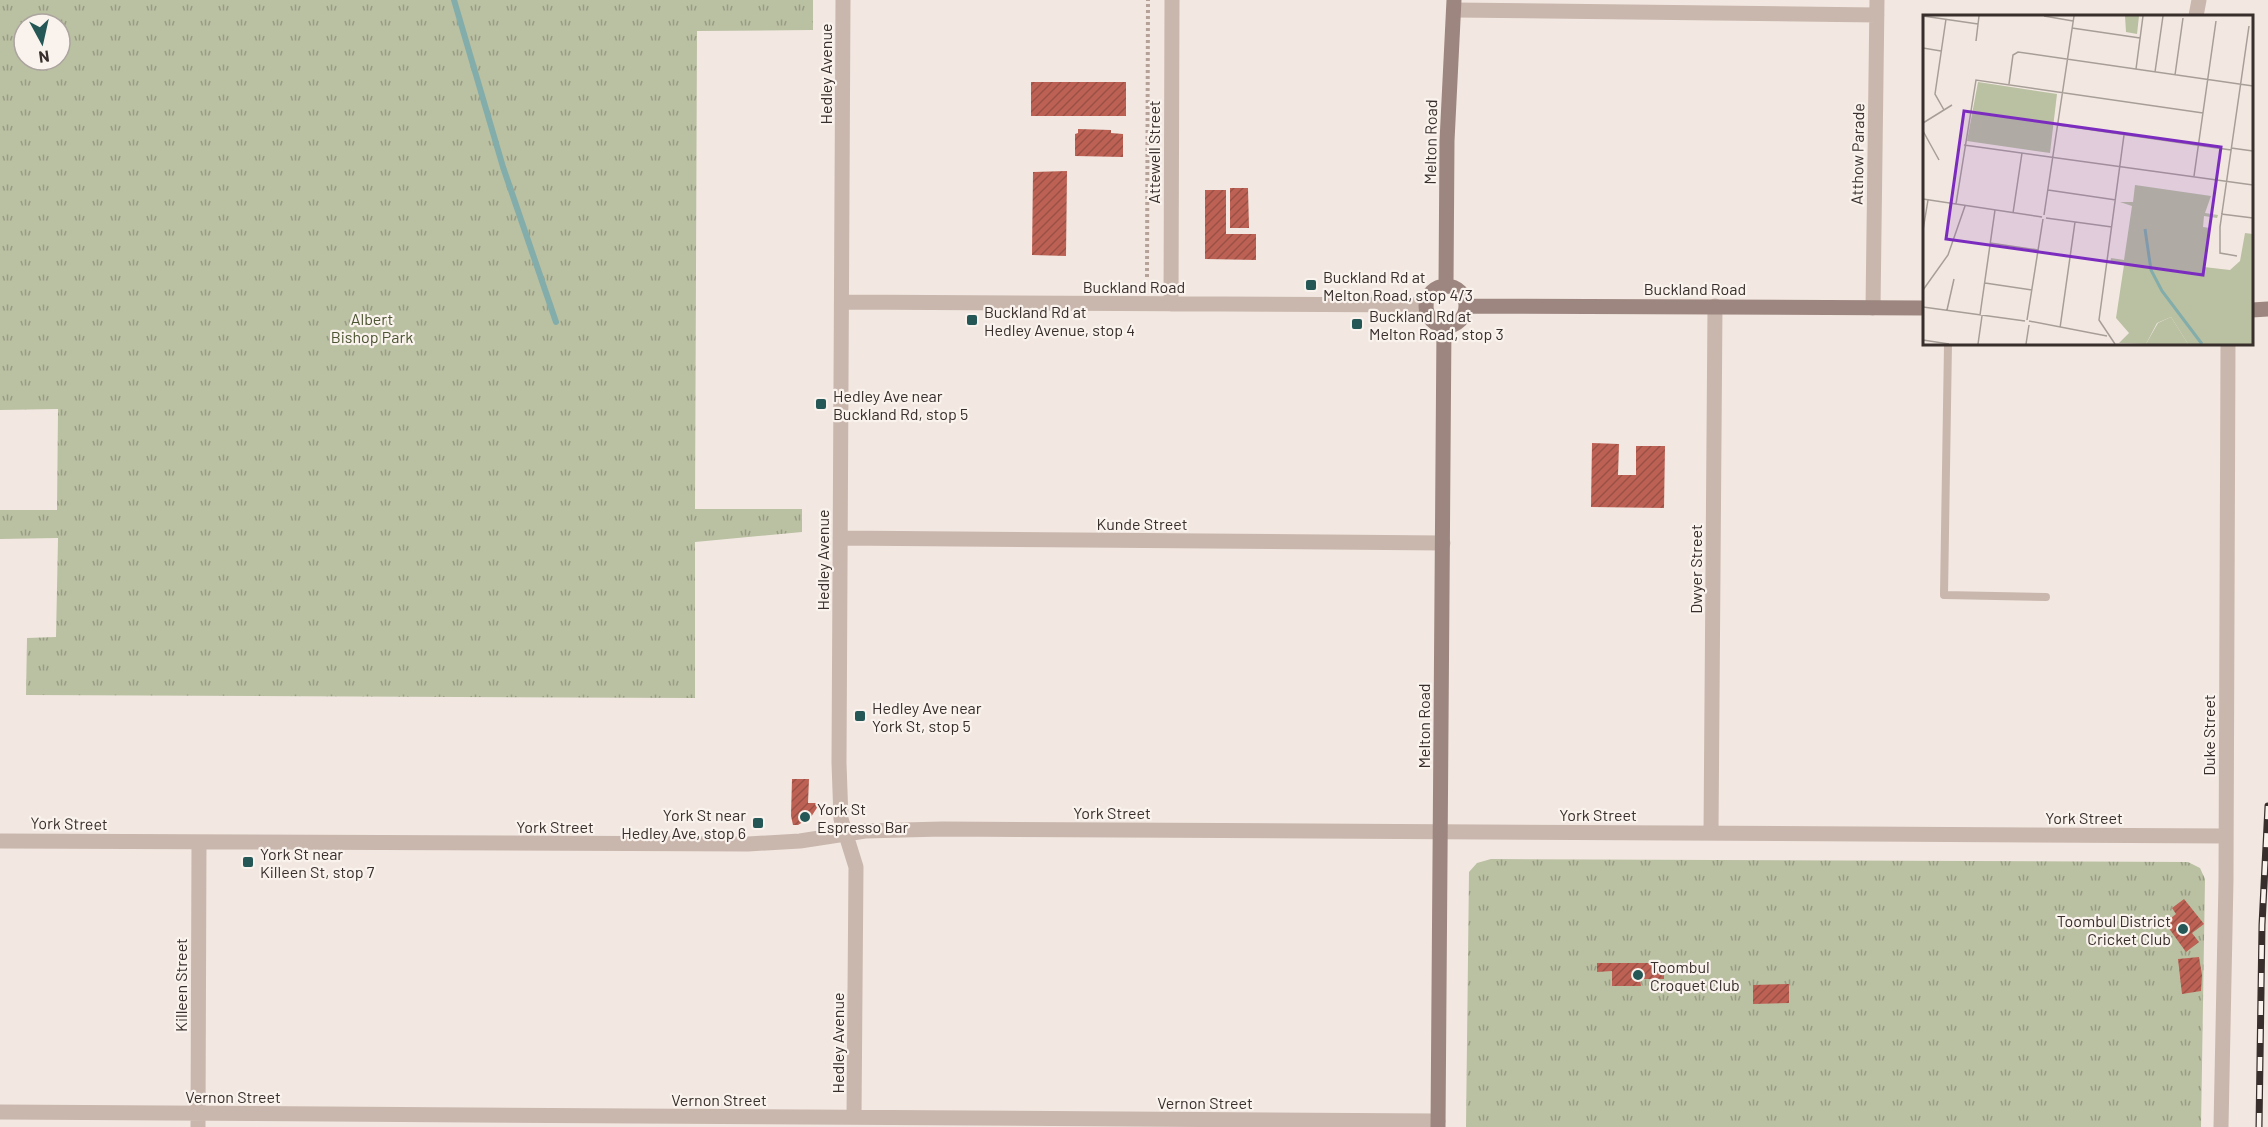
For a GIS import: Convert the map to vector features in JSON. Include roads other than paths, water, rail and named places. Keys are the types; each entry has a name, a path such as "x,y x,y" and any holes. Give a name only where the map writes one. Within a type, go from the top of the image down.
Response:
{"street":[{"name":"Hedley Avenue","path":"843,0 839,774 841,819 856,867 854,1117"},
{"name":"Attewell Street","path":"1171,304 1172,0"},
{"path":"2196,15 2199,0"},
{"path":"1454,5 1877,7"},
{"name":"Melton Road","path":"1446,286 1447,141 1454,5"},
{"name":"Atthow Parade","path":"1873,308 1877,7"},
{"path":"1446,286 1458,290 1466,306 1461,318 1451,325 1444,325 1433,321 1426,305 1427,299 1434,290 1446,286"},
{"name":"Buckland Road","path":"842,302 1426,305"},
{"name":"Buckland Road","path":"1466,306 1923,308"},
{"name":"Dwyer Street","path":"1711,832 1715,306"},
{"path":"2253,310 2268,309"},
{"name":"Melton Road","path":"1438,1124 1444,325"},
{"name":"Duke Street","path":"2221,1127 2228,345"},
{"name":"Kunde Street","path":"840,538 1443,543"},
{"name":"York Street","path":"0,841 748,844 800,841 883,830 942,829 2225,836"},
{"name":"Killeen Street","path":"198,1120 199,842"},
{"name":"Vernon Street","path":"0,1112 198,1120 854,1117 1438,1124"}],"lane":[{"path":"1948,345 1944,595 2046,597"}],"waterway":[{"path":"454,0 503,167 556,322"}],"railway":[{"path":"2259,1127 2262,925 2268,806"}],"place":[{"name":"Buckland Rd at Melton Road, stop 4/3","path":"1311,285"},
{"name":"Buckland Rd at Hedley Avenue, stop 4","path":"972,320"},
{"name":"Buckland Rd at Melton Road, stop 3","path":"1357,324"},
{"name":"Hedley Ave near Buckland Rd, stop 5","path":"821,404"},
{"name":"Hedley Ave near York St, stop 5","path":"860,716"},
{"name":"York St Espresso Bar","path":"805,817"},
{"name":"York St near Hedley Ave, stop 6","path":"758,823"},
{"name":"York St near Killeen St, stop 7","path":"248,862"},
{"name":"Toombul District Cricket Club","path":"2183,929"},
{"name":"Toombul Croquet Club","path":"1638,975"}],"park label":[{"name":"Albert Bishop Park","path":"372,327"}]}
